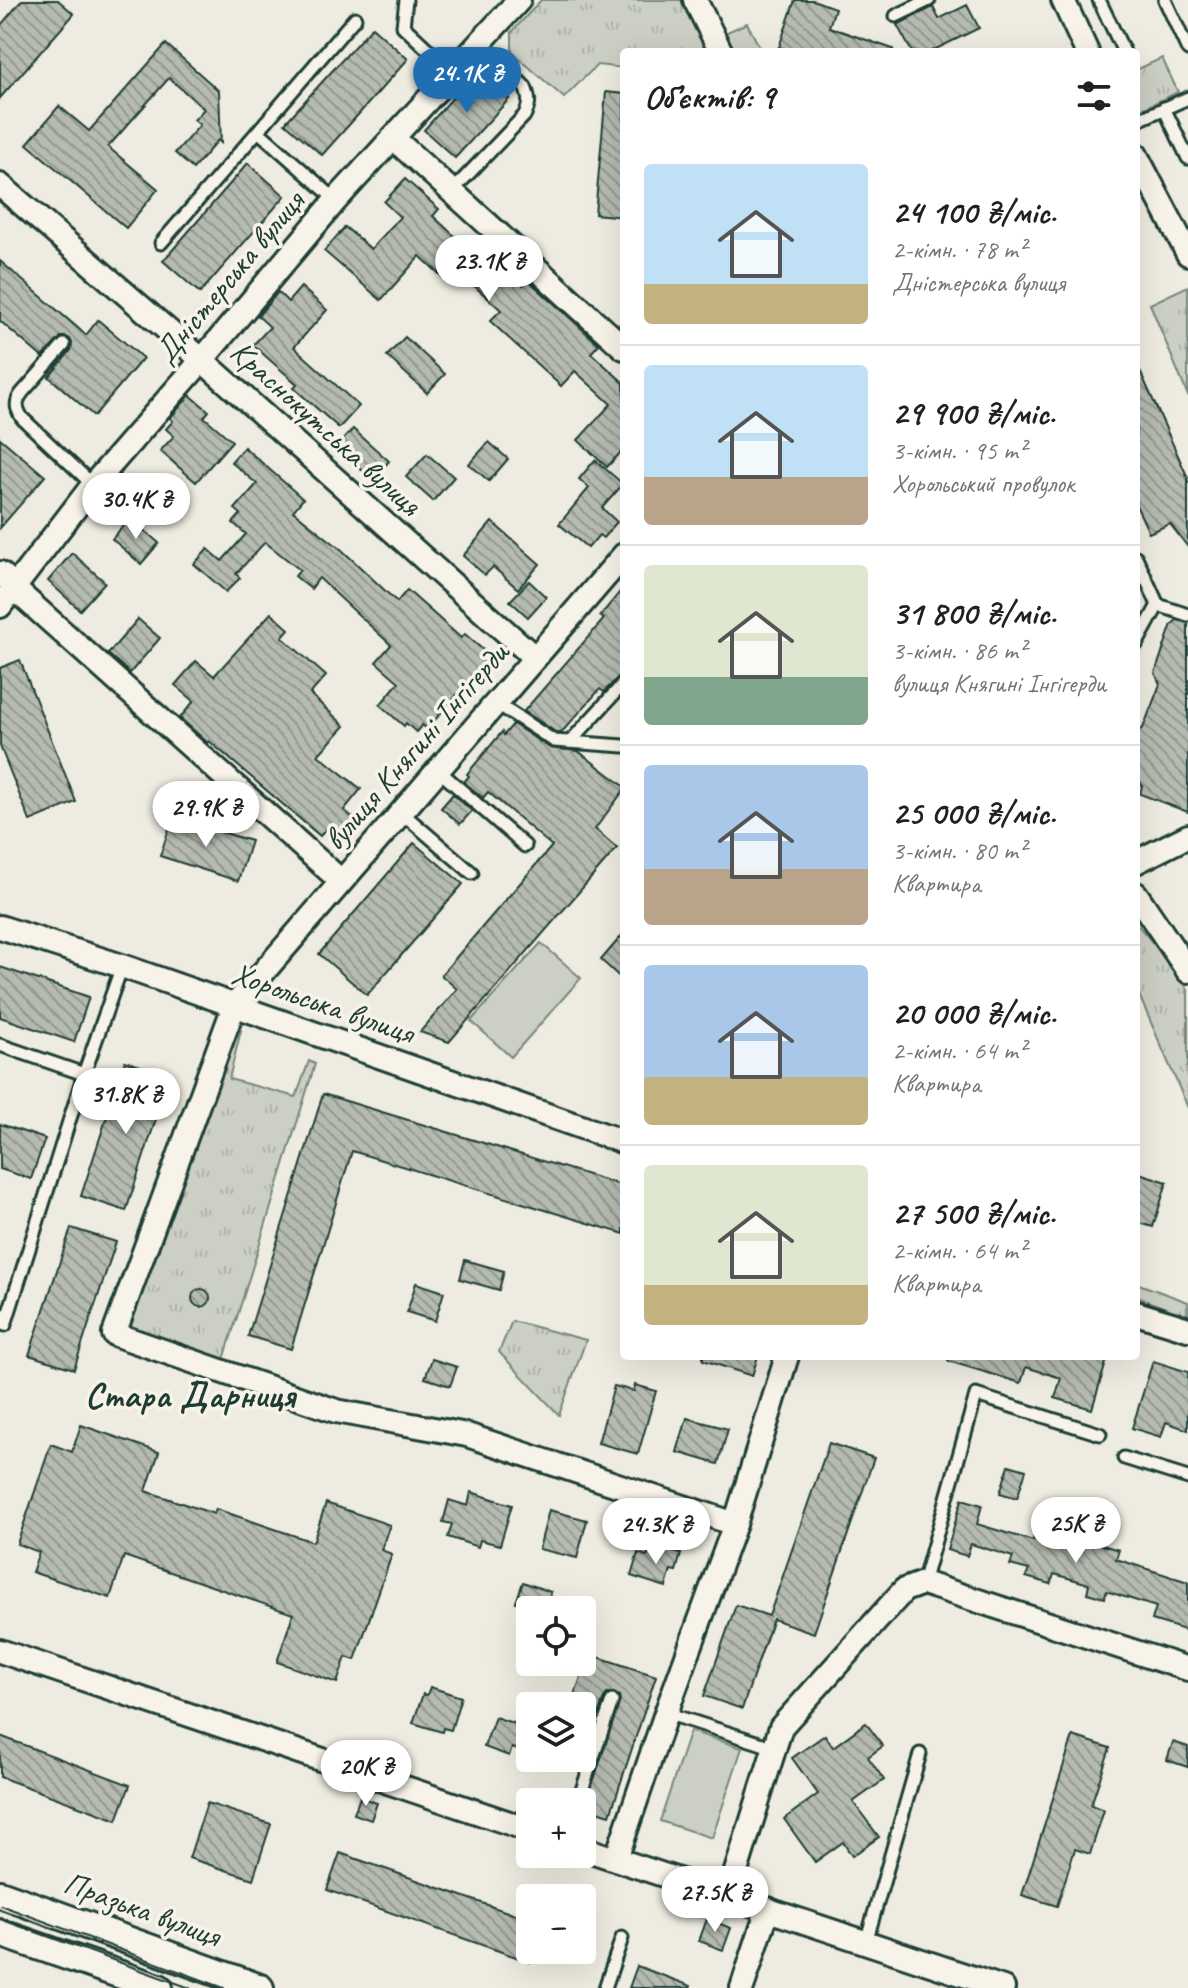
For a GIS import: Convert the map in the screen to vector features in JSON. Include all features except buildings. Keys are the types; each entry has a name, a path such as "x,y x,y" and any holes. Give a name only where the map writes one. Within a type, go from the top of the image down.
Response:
{"street":[{"name":"Дністерська вулиця","path":"0,606 8,580 202,360 336,200 519,0"},
{"path":"695,0 719,48"},
{"path":"1063,0 1085,48"},
{"path":"393,138 620,344"},
{"path":"1140,163 1188,254"},
{"name":"Краснокутська вулиця","path":"2,191 202,360 535,658"},
{"name":"вулиця Княгині Інгігерди","path":"620,565 535,658 234,1006 114,1334 336,1411 467,1435 735,1524"},
{"path":"8,580 341,881"},
{"path":"1140,860 1188,836"},
{"path":"1140,900 1188,971"},
{"name":"Хорольська вулиця","path":"0,927 122,966 620,1141"},
{"path":"1140,1314 1188,1329"},
{"path":"616,1859 735,1524 786,1360"},
{"path":"728,1897 781,1727 904,1590 923,1583 1188,1669"},
{"path":"0,1651 516,1825"},
{"path":"596,1853 1003,1988"},
{"name":"Празька вулиця","path":"0,1894 260,1988"},
{"path":"742,1988 768,1909"},
{"path":"0,1933 159,1988"}],"lane":[{"path":"406,0 403,26 453,73"},
{"path":"896,16 929,0"},
{"path":"1099,0 1122,48"},
{"path":"1165,0 1188,50"},
{"path":"161,243 355,18"},
{"path":"452,191 524,116 529,106 525,87 480,42"},
{"path":"1140,119 1188,98"},
{"path":"1164,108 1188,158"},
{"path":"258,131 336,200"},
{"path":"64,345 17,399 17,409 22,418 93,485"},
{"path":"1140,566 1158,605 1188,615"},
{"path":"1140,638 1158,605"},
{"path":"570,742 620,687"},
{"path":"496,703 554,741 620,746"},
{"path":"438,770 525,846"},
{"path":"401,812 472,873"},
{"path":"5,1325 84,1074 122,966"},
{"path":"0,1045 84,1074"},
{"path":"923,1583 976,1395 1100,1434"},
{"path":"1124,1458 1188,1478"},
{"path":"583,1788 612,1701"},
{"path":"666,1713 775,1748"},
{"path":"866,1942 920,1754"},
{"path":"605,1988 622,1938"}],"green space":[{"path":"541,0 682,0 706,48 620,48 620,68 597,65 564,98 512,52 512,32"},
{"path":"747,23 760,48 722,48 716,37"},
{"path":"1162,58 1178,92 1140,110 1140,68"},
{"path":"1188,286 1188,396 1150,304"},
{"path":"1140,928 1175,969 1188,990 1188,1108 1140,997"},
{"path":"541,943 581,978 511,1057 471,1021"},
{"path":"232,1027 241,1030 229,1079 296,1097 309,1061 315,1064 222,1366 126,1331"},
{"path":"1140,1284 1188,1302 1188,1316 1140,1298"},
{"path":"512,1321 586,1340 559,1415 499,1352"},
{"path":"690,1731 742,1748 712,1838 660,1821"}],"tram line":[{"path":"0,1905 224,1988"},
{"path":"0,1919 190,1988"}],"district":[{"name":"Стара Дарниця","path":"190,1395"}]}
